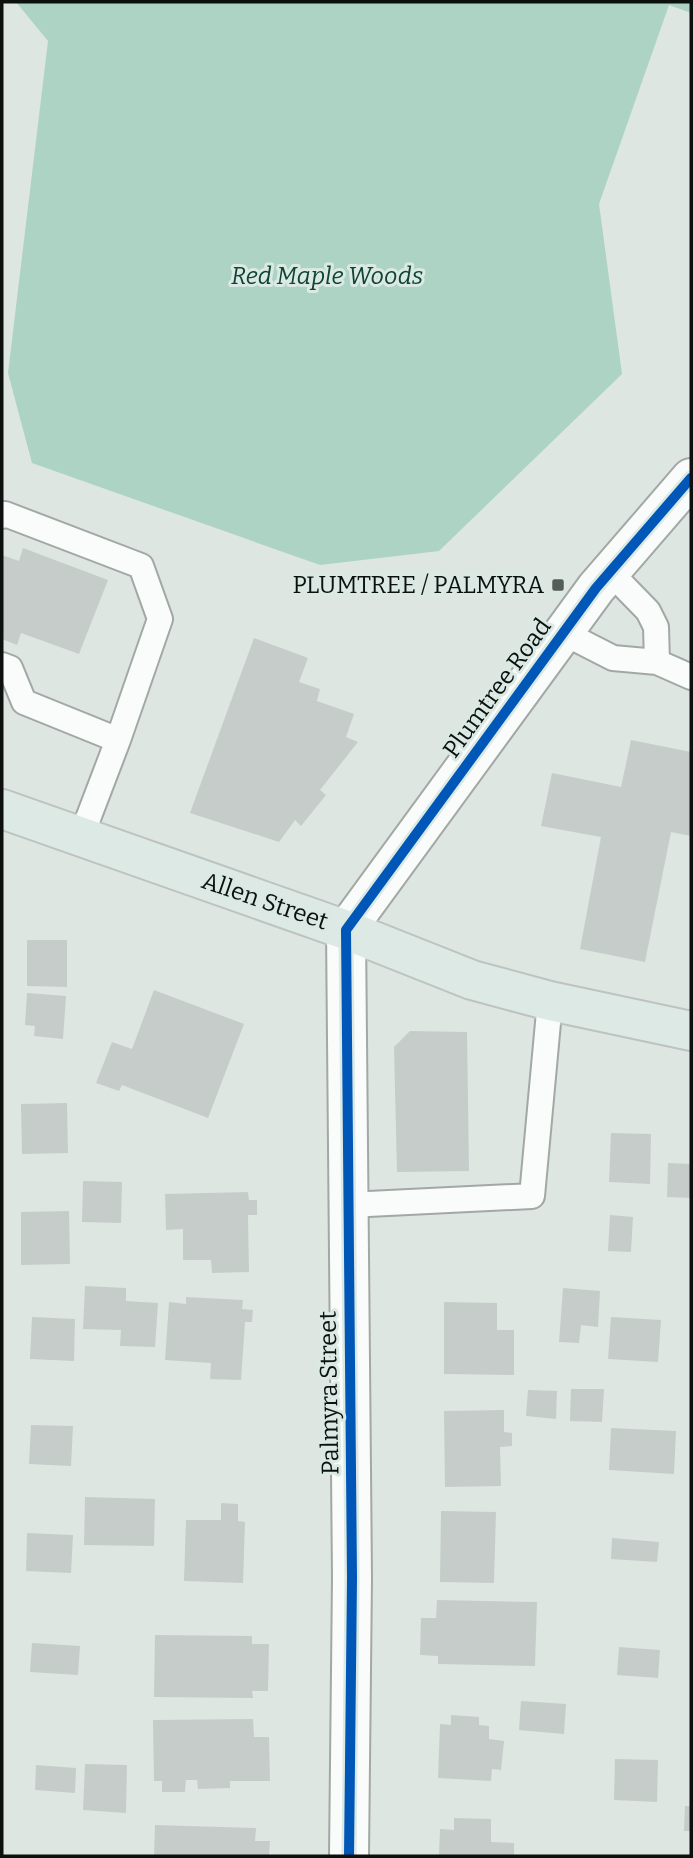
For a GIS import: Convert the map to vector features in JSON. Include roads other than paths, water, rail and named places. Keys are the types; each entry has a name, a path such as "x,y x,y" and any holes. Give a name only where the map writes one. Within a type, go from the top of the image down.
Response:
{"main road":[{"name":"Allen Street","path":"2,809 346,930 472,980 550,1001 691,1031"}],"street":[{"name":"Plumtree Road","path":"346,930 610,572 691,478"},
{"name":"Palmyra Street","path":"346,930 352,1578 349,1856"}],"lane":[{"path":"2,516 5,514 141,566 160,619 81,837"},
{"path":"610,572 648,611 656,627 657,662"},
{"path":"564,633 613,658 657,662 691,677"},
{"path":"2,665 10,668 13,707 118,740"},
{"path":"348,1205 532,1196 550,1001"}],"place":[{"name":"PLUMTREE / PALMYRA","path":"558,585"}],"park label":[{"name":"Red Maple Woods","path":"327,276"}]}
